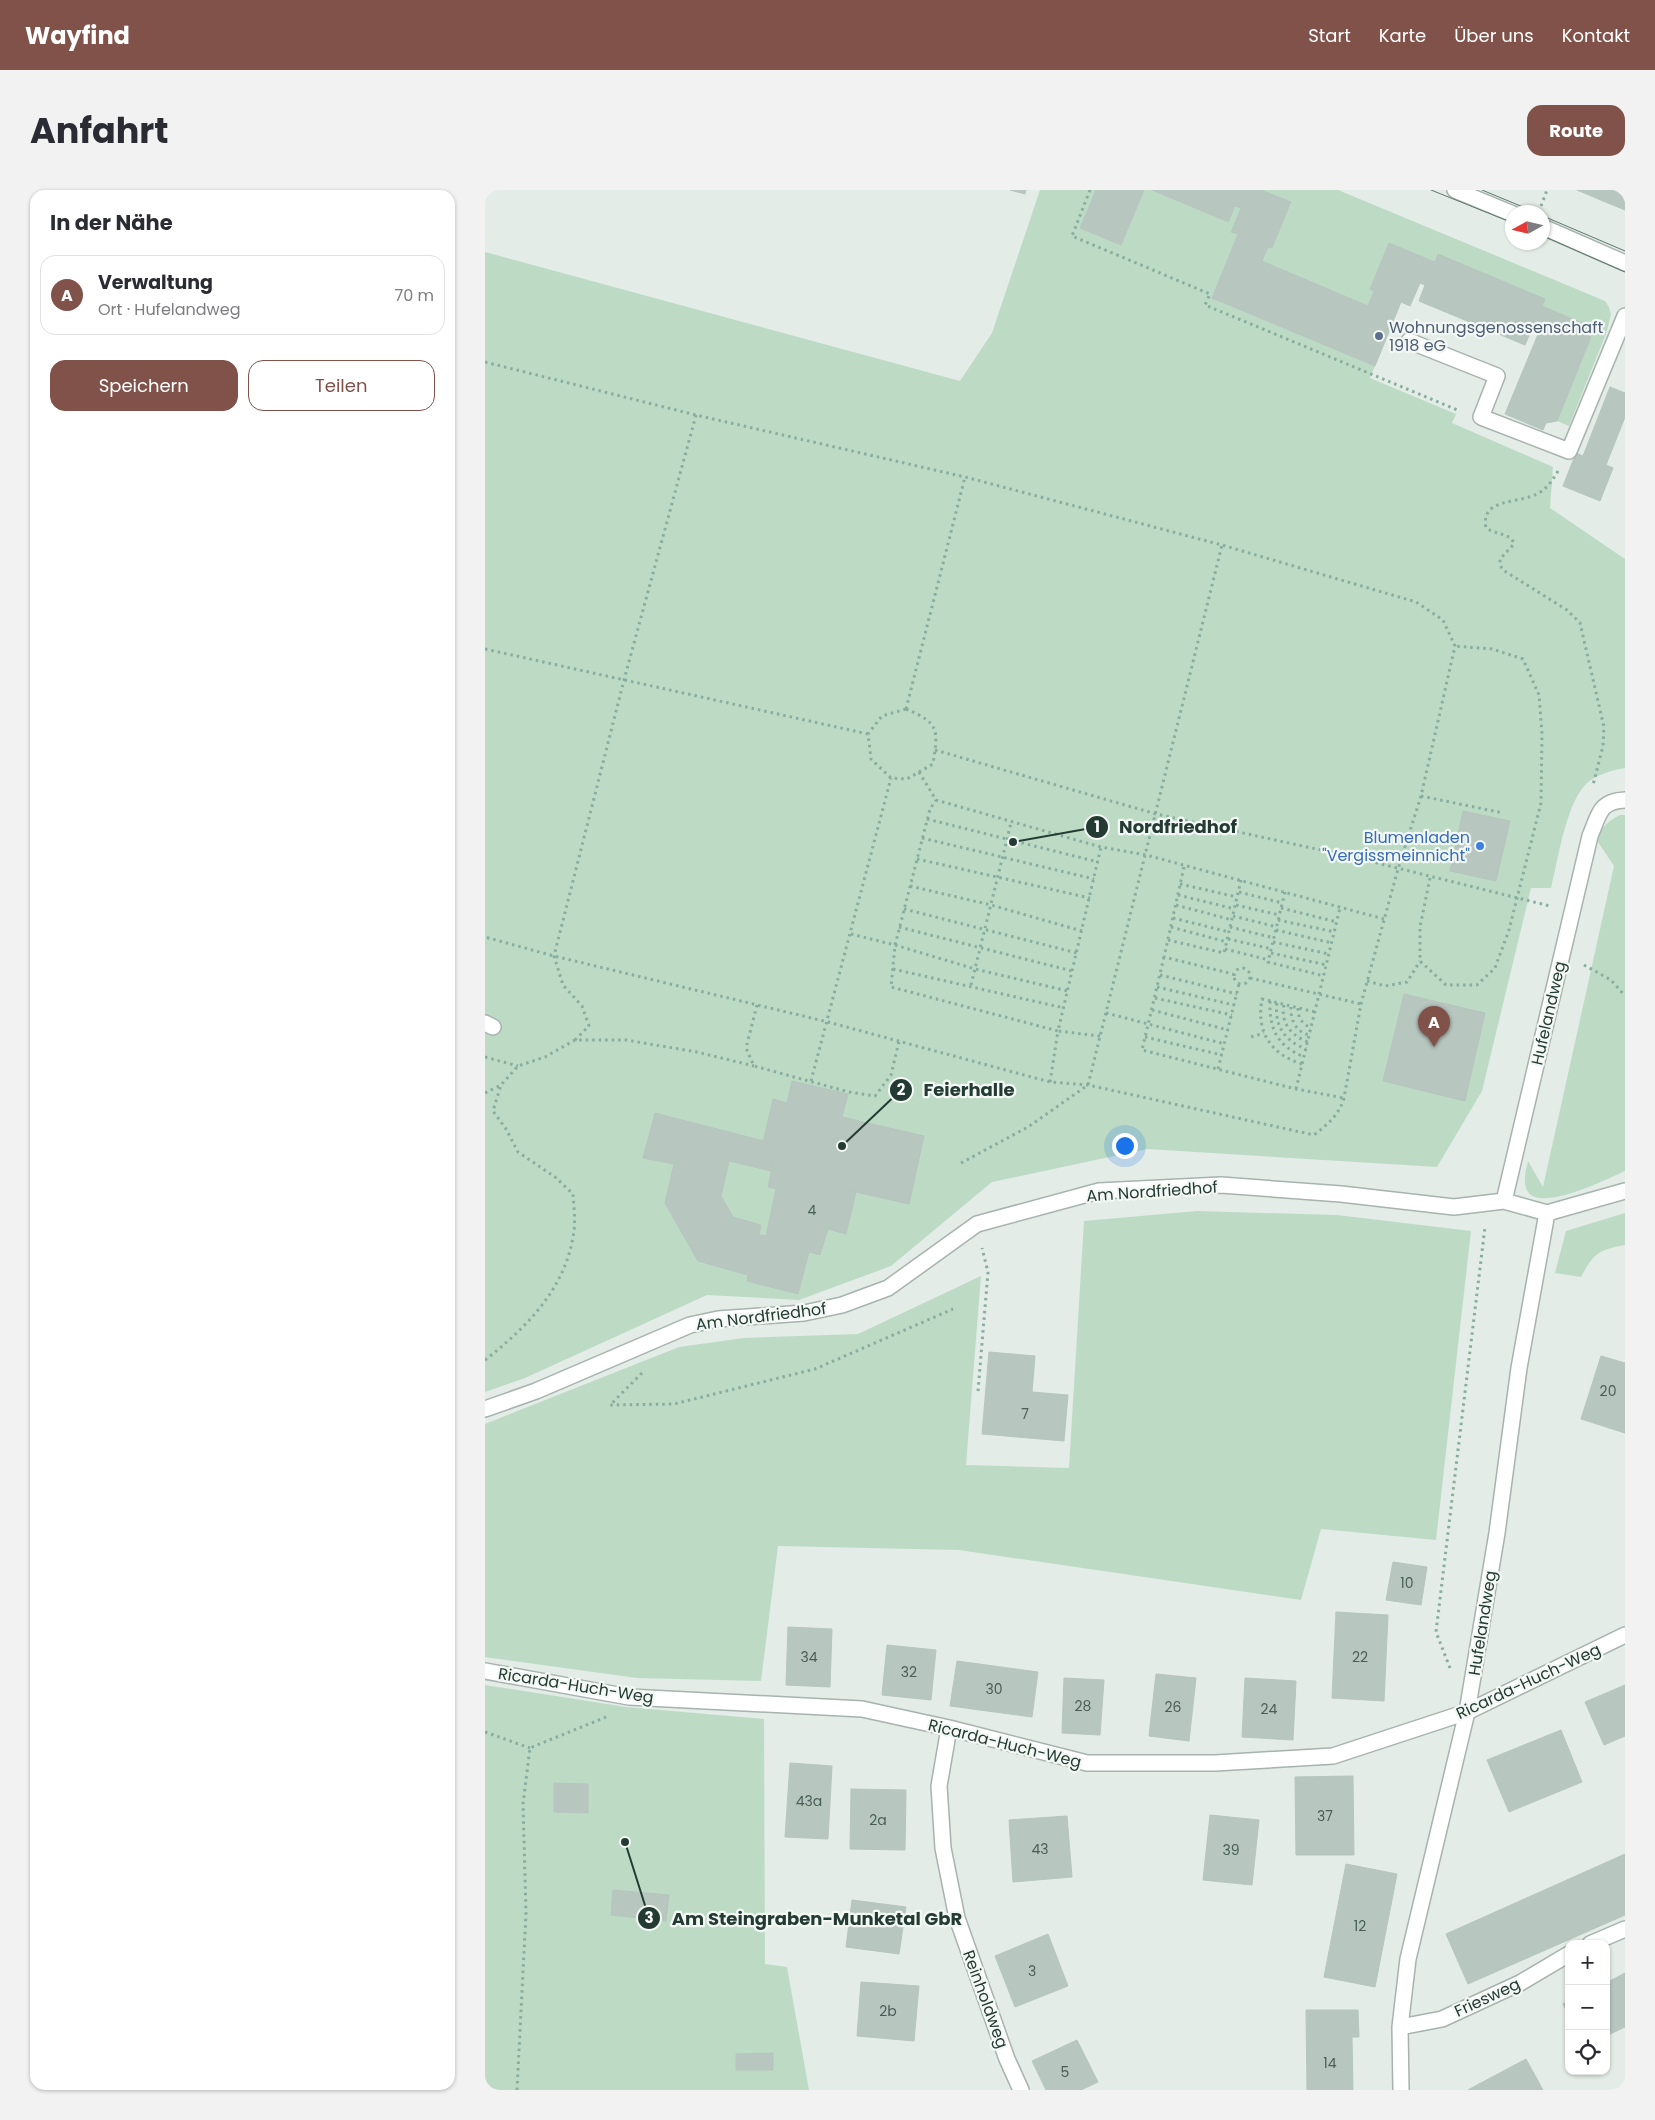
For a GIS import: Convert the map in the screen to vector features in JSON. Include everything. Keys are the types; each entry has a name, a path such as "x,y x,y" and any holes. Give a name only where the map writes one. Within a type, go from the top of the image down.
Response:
{"street":[{"path":"1455,190 1505,211"},
{"path":"1550,230 1625,263"},
{"path":"1409,341 1497,376 1481,416 1569,451 1625,316"},
{"name":"Hufelandweg","path":"1504,1202 1590,836 1599,814 1605,806 1612,801 1625,800"},
{"name":"Am Nordfriedhof","path":"485,1410 536,1391 690,1325 718,1319 804,1313 842,1305 888,1288 977,1224 1099,1191 1221,1185 1341,1194 1454,1207 1504,1202"},
{"path":"1504,1202 1547,1213 1625,1191"},
{"name":"Hufelandweg","path":"1401,2090 1400,2027 1408,1959 1467,1712 1497,1533 1519,1368 1547,1213"},
{"name":"Ricarda-Huch-Weg","path":"485,1671 629,1697 862,1709 949,1728 1087,1763 1215,1763 1333,1756 1467,1712 1625,1635"},
{"name":"Reinholdweg","path":"949,1728 939,1786 943,1848 957,1918 1007,2059 1021,2090"},
{"path":"1599,1940 1625,1929"},
{"name":"Friesweg","path":"1400,2027 1442,2019 1519,1983 1565,1956"}],"path":[{"path":"1090,190 1072,236 1210,294 1205,305 1451,409 1481,416"},
{"path":"1542,205 1547,190"},
{"path":"485,362 696,415 965,477 1222,545 1416,602 1443,620 1455,646 1421,796 1398,869 1361,1004 1344,1098 1341,1108 1328,1124 1313,1135 1088,1085 1050,1082 828,1022 554,956 485,937"},
{"path":"485,1093 501,1084 518,1066 545,1057 575,1040 589,1026 582,1006 563,985 554,956 624,680 696,415"},
{"path":"1569,451 1551,484 1538,494 1519,501 1496,505 1487,511 1484,518 1486,528 1512,539 1511,550 1500,559 1500,565 1503,570 1567,610 1580,624 1604,727 1603,746 1593,785"},
{"path":"906,710 965,477"},
{"path":"961,1163 1028,1127 1088,1085 1222,545"},
{"path":"1420,960 1446,985 1477,985 1495,968 1518,899 1541,803 1542,734 1539,695 1523,659 1491,649 1455,646"},
{"path":"485,649 868,734"},
{"path":"906,710 926,718 937,736 933,764 907,779 891,778 871,759 868,734 882,716 906,710"},
{"path":"935,750 1156,814 1398,869 1572,912"},
{"path":"919,772 936,800 1011,823 1101,847 1146,855 1384,919"},
{"path":"811,1081 891,778"},
{"path":"1421,796 1503,813"},
{"path":"936,800 930,809 899,927 895,945 891,987 1058,1031 1100,1036"},
{"path":"927,820 1098,862"},
{"path":"971,985 1011,823"},
{"path":"922,838 1094,879"},
{"path":"1050,1082 1058,1031 1101,847"},
{"path":"917,859 1090,898"},
{"path":"1184,866 1142,1050 1296,1089 1344,1098"},
{"path":"1367,981 1385,986 1407,982 1420,960 1420,927 1430,878"},
{"path":"1168,940 1224,953 1241,880"},
{"path":"1180,884 1237,897"},
{"path":"910,886 991,905 1082,931"},
{"path":"1239,892 1337,922"},
{"path":"1269,960 1285,892"},
{"path":"1178,894 1279,914"},
{"path":"1176,905 1232,920"},
{"path":"904,908 1077,953"},
{"path":"1296,1089 1340,908"},
{"path":"1233,916 1332,943"},
{"path":"1173,918 1230,929 1329,954"},
{"path":"1278,920 1335,932"},
{"path":"899,927 981,946 1072,971"},
{"path":"1171,927 1327,965"},
{"path":"851,934 975,969 1068,991"},
{"path":"1225,949 1324,976"},
{"path":"1562,953 1611,980 1625,996"},
{"path":"1164,956 1233,974"},
{"path":"1243,967 1249,971 1250,978 1248,982 1239,984 1233,978 1233,974 1237,968 1243,967"},
{"path":"893,969 971,985 1064,1008"},
{"path":"1160,974 1237,994"},
{"path":"1250,978 1361,1004"},
{"path":"1218,1069 1239,984"},
{"path":"1157,987 1234,1005"},
{"path":"1155,998 1232,1015"},
{"path":"1303,1064 1279,1053 1264,1033 1260,1009 1262,999 1315,1012"},
{"path":"1270,1001 1271,1022 1275,1034 1283,1045 1304,1057"},
{"path":"1277,1003 1276,1012 1280,1029 1296,1045 1306,1049"},
{"path":"754,1066 747,1048 757,1005"},
{"path":"1284,1005 1286,1026 1298,1038 1308,1042"},
{"path":"1291,1006 1293,1022 1299,1031 1310,1035"},
{"path":"1298,1008 1304,1025 1311,1028"},
{"path":"1152,1010 1228,1030"},
{"path":"1106,1013 1225,1044"},
{"path":"1251,1037 1264,1033"},
{"path":"1145,1037 1222,1055"},
{"path":"575,1040 626,1040 697,1052 875,1096 891,1075 899,1041"},
{"path":"485,1057 518,1066"},
{"path":"485,1360 508,1342 537,1313 565,1270 574,1236 573,1194 555,1177 518,1152 506,1129 493,1111 501,1084"},
{"path":"1453,1676 1437,1632 1486,1222 1504,1202"},
{"path":"977,1224 987,1272 978,1391"},
{"path":"643,1371 610,1405 675,1404 815,1369 953,1309"},
{"path":"485,1732 530,1748 607,1716"},
{"path":"517,2090 526,1913 523,1804 530,1748"}],"green space":[{"path":"1040,190 1096,190 1080,228 1121,245 1144,190 1152,190 1227,222 1235,206 1241,208 1231,231 1238,234 1212,298 1375,366 1370,378 1456,414 1452,423 1553,467 1550,508 1625,559 1625,768 1599,776 1586,784 1579,793 1568,818 1551,888 1531,888 1482,1091 1437,1167 1147,1149 992,1182 891,1266 799,1300 707,1295 525,1378 485,1392 485,252 960,381 992,333"},
{"path":"1261,190 1338,190 1605,301 1611,315 1606,334 1569,426 1557,421 1591,337 1584,334 1587,325 1542,306 1545,299 1438,255 1435,262 1389,243 1370,289 1374,291 1368,306 1262,261 1268,247 1272,248 1291,203"},
{"path":"1620,815 1625,815 1625,1171 1575,1192 1547,1198 1535,1197 1528,1192 1525,1185 1528,1161 1543,1187 1614,866 1596,839 1606,825"},
{"path":"1197,1211 1337,1215 1471,1231 1436,1540 1321,1529 1301,1600 959,1550 778,1546 761,1681 637,1678 485,1657 485,1424 679,1347 744,1338 858,1334 981,1276 966,1465 1069,1468 1084,1221"},
{"path":"1625,1213 1625,1245 1598,1254 1581,1277 1555,1273 1566,1231"},
{"path":"485,1685 626,1707 764,1719 765,1964 787,1967 809,2090 485,2090"}],"building":[{"path":"1010,190 1026,190 1025,194"},
{"path":"1096,190 1144,190 1121,245 1080,228"},
{"path":"1152,190 1261,190 1291,202 1272,248 1268,247 1262,261 1368,306 1374,291 1370,289 1389,243 1435,262 1438,254 1545,299 1542,306 1587,325 1584,334 1591,337 1557,421 1546,423 1543,430 1505,414 1539,332 1532,329 1525,345 1419,301 1425,285 1420,283 1410,306 1401,302 1375,366 1212,298 1238,234 1231,232 1241,208 1235,206 1228,222"},
{"path":"1577,190 1625,190 1625,210 1603,201"},
{"path":"1610,387 1625,393 1625,417 1606,465 1613,468 1600,501 1563,486 1576,453 1583,456"},
{"name":"Blumenladen \"Vergissmeinnicht\"","path":"1463,811 1510,821 1496,881 1450,871"},
{"path":"1404,994 1485,1013 1465,1101 1383,1081"},
{"path":"792,1081 848,1094 842,1117 924,1136 909,1204 825,1185 821,1199 768,1187 775,1154 761,1151 773,1099 787,1103"},
{"path":"655,1113 764,1141 761,1151 775,1154 771,1171 729,1161 721,1196 733,1217 761,1225 759,1235 766,1236 776,1189 821,1199 825,1185 856,1192 846,1234 828,1229 820,1255 809,1252 798,1294 747,1281 748,1275 698,1261 665,1203 674,1164 643,1158"},
{"path":"989,1352 1035,1356 1032,1392 1068,1395 1064,1441 982,1434"},
{"path":"1601,1356 1625,1363 1625,1433 1581,1419"},
{"path":"1393,1562 1427,1567 1421,1605 1386,1600"},
{"path":"1336,1612 1388,1615 1384,1701 1332,1698"},
{"path":"788,1627 832,1629 830,1687 786,1685"},
{"path":"887,1645 936,1650 931,1700 882,1695"},
{"path":"957,1661 1038,1672 1032,1717 950,1706"},
{"path":"1156,1674 1196,1678 1189,1741 1149,1736"},
{"path":"1064,1678 1104,1680 1100,1735 1062,1733"},
{"path":"1245,1678 1296,1681 1293,1740 1242,1737"},
{"path":"1625,1685 1625,1736 1604,1745 1585,1702"},
{"path":"1561,1730 1582,1782 1509,1812 1487,1760"},
{"path":"790,1763 832,1766 828,1839 785,1837"},
{"path":"1353,1776 1354,1855 1296,1855 1295,1777"},
{"path":"554,1783 588,1784 588,1813 554,1812"},
{"path":"851,1789 906,1790 905,1850 850,1849"},
{"path":"1210,1815 1259,1820 1252,1885 1203,1880"},
{"path":"1067,1816 1072,1877 1013,1882 1009,1820"},
{"path":"1625,1854 1625,1915 1468,1984 1446,1934"},
{"path":"1346,1864 1397,1874 1375,1987 1324,1977"},
{"path":"613,1890 669,1895 666,1921 611,1915"},
{"path":"852,1900 906,1907 899,1954 846,1947"},
{"path":"1048,1934 1068,1986 1015,2007 995,1956"},
{"path":"1625,1973 1625,2027 1610,2034 1610,1985 1610,1981"},
{"path":"861,1982 919,1986 914,2041 857,2036"},
{"path":"1306,2010 1358,2010 1359,2037 1352,2037 1353,2090 1307,2090"},
{"path":"1077,2040 1098,2082 1081,2090 1046,2090 1032,2061"},
{"path":"773,2053 773,2070 736,2070 736,2054"},
{"path":"1526,2059 1543,2090 1468,2090 1479,2084"}],"tram line":[{"path":"1431,190 1505,220"},
{"path":"1482,190 1518,205"},
{"path":"1550,219 1625,251"},
{"path":"1550,239 1625,272"}],"place":[{"name":"Wohnungsgenossenschaft 1918 eG","path":"1379,336"},
{"name":"Nordfriedhof","path":"1013,842"},
{"name":"Blumenladen \"Vergissmeinnicht\"","path":"1480,846"},
{"name":"Verwaltung","path":"1434,1047"},
{"name":"Feierhalle","path":"842,1146"},
{"name":"Am Steingraben-Munketal GbR","path":"625,1842"}]}
